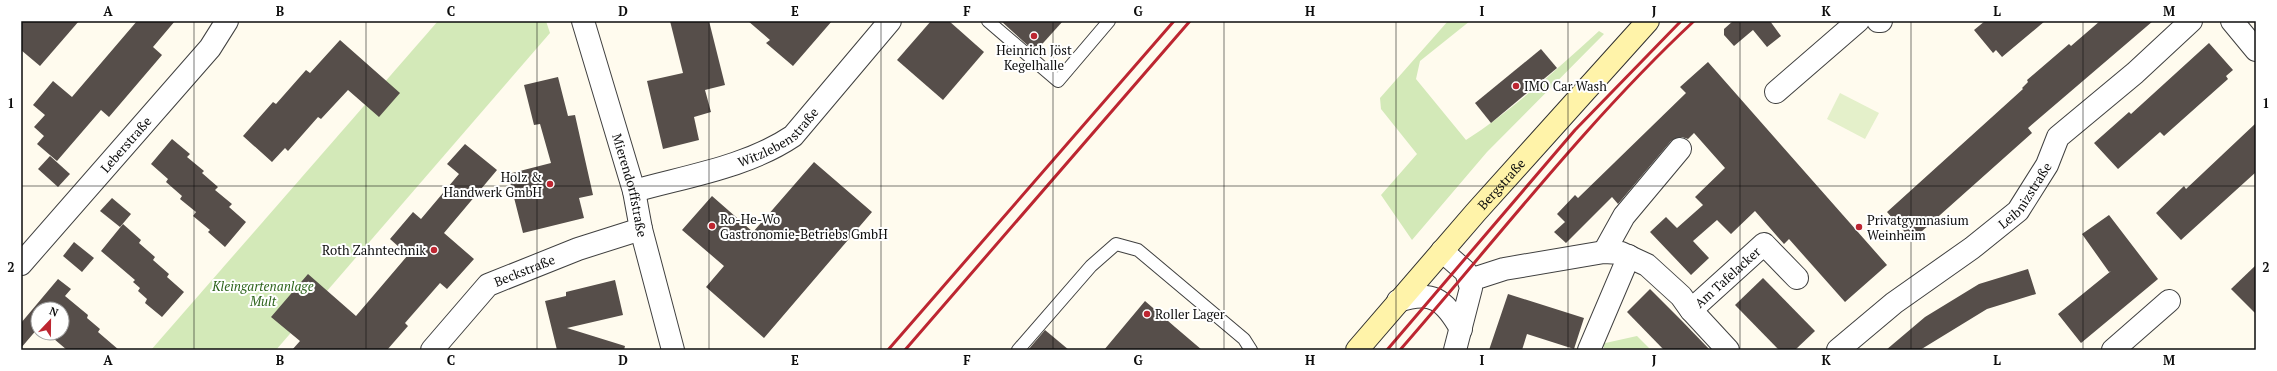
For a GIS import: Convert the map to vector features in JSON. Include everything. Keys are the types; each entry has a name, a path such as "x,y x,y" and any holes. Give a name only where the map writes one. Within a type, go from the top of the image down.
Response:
{"main road":[{"name":"Bergstraße","path":"1357,350 1442,251 1647,21"}],"street":[{"name":"Leberstraße","path":"21,264 210,48 227,21"},
{"name":"Mierendorffstraße","path":"583,21 634,191 641,229 673,350"},
{"path":"1776,92 1858,21"},
{"name":"Leibnizstraße","path":"1838,350 1894,303 1972,248 2018,211 2047,165 2058,137 2135,73 2191,21"},
{"path":"2232,21 2256,50"},
{"name":"Witzlebenstraße","path":"634,191 750,158 773,149 793,136 887,23"},
{"path":"1604,252 1624,216 1680,149"},
{"name":"Beckstraße","path":"432,350 488,285 578,249 641,229"},
{"name":"Am Tafelacker","path":"1691,310 1764,244 1797,278"},
{"path":"1442,251 1466,272 1470,280 1468,303 1454,350"},
{"name":"Am Tafelacker","path":"1470,280 1504,269 1604,252 1621,253 1647,265 1681,296 1691,310 1728,350"},
{"path":"1589,350 1629,256"},
{"path":"1398,301 1420,296 1437,299 1449,308 1461,329"},
{"path":"2112,350 2169,302"}],"lane":[{"path":"988,21 1058,81 1109,21"},
{"path":"1018,350 1091,266 1116,244 1138,250 1244,339 1251,350"}],"green space":[{"name":"Kleingartenanlage Mult","path":"438,21 546,21 550,33 276,350 151,350"},
{"path":"1448,21 1470,21 1420,61 1416,79 1466,140 1518,102 1599,31 1604,34 1487,152 1412,240 1381,195 1417,154 1381,109 1380,98"},
{"path":"1840,93 1879,113 1865,139 1827,119"},
{"path":"1637,336 1651,350 1606,350 1601,344"}],"building":[{"path":"21,21 79,21 40,66 21,50"},
{"path":"137,21 175,21 153,47 162,55 109,117 101,110 57,161 37,144 44,136 34,127 45,115 33,105 53,81 72,97"},
{"path":"670,21 709,21 725,85 705,90 711,112 694,117 699,140 663,149 647,81 683,73"},
{"path":"748,21 832,21 793,66 766,43 770,40"},
{"path":"931,21 949,21 984,52 943,100 897,60"},
{"name":"Heinrich Jöst Kegelhalle","path":"1001,21 1063,21 1035,52"},
{"path":"1733,21 1770,21 1781,36 1767,47 1753,30 1734,46 1724,35 1724,29"},
{"path":"1985,21 2045,21 2002,57 1996,50 1993,53 1974,30"},
{"path":"2100,21 2153,21 2028,128 2032,133 1912,240 1887,212 2023,89 2022,88 2028,82 2027,80 2069,44 2071,46"},
{"path":"340,40 400,93 379,117 348,90 321,119 318,117 288,151 285,148 272,162 243,136 273,102 276,104 306,70 310,73"},
{"path":"2209,43 2233,70 2226,76 2228,79 2164,136 2160,132 2118,169 2094,143 2129,112 2131,114"},
{"name":"IMO Car Wash","path":"1541,49 1557,68 1491,123 1475,103"},
{"path":"1708,62 1887,265 1845,302 1789,239 1784,244 1755,211 1731,234 1717,220 1693,241 1709,258 1691,275 1650,232 1666,217 1677,228 1703,205 1695,197 1725,168 1694,133 1688,139 1682,137 1671,141 1618,204 1612,197 1566,243 1554,232 1565,222 1557,214 1575,195 1578,198 1686,93 1680,87"},
{"name":"Holz & Handwerk GmbH","path":"558,77 568,116 575,115 593,195 579,198 584,218 523,233 508,174 551,163 540,124 534,125 524,85"},
{"path":"2256,123 2256,172 2181,240 2156,213 2184,186 2186,189"},
{"path":"172,139 190,154 187,157 204,171 202,173 218,187 215,190 232,204 229,207 246,222 225,247 208,232 210,230 193,216 196,212 180,199 182,196 166,182 168,179 151,164"},
{"path":"465,144 497,170 444,233 474,259 447,289 440,283 405,323 408,326 387,350 292,350 300,341 271,317 308,274 356,316 408,255 390,239 413,212 421,219 459,174 447,164"},
{"path":"50,156 70,174 58,187 38,169"},
{"path":"814,162 872,212 764,338 706,287 724,266 682,230 712,196 753,232"},
{"path":"112,198 131,214 120,227 100,211"},
{"path":"2109,215 2158,279 2081,343 2058,314 2111,271 2109,272 2082,234"},
{"path":"123,224 141,240 139,243 155,257 153,260 169,274 167,277 184,292 162,317 145,303 147,299 138,291 140,288 133,282 135,280 101,251"},
{"path":"74,242 94,258 82,272 63,256"},
{"path":"2256,265 2256,314 2231,289"},
{"path":"2028,269 2036,294 1987,309 1920,350 1886,350 1925,317 1979,284"},
{"path":"1763,278 1815,331 1795,350 1779,350 1735,305"},
{"path":"58,279 71,289 65,296 88,315 87,318 100,329 98,332 119,350 67,350 56,341 70,341 70,301 40,301"},
{"path":"615,280 623,315 567,328 625,346 624,350 557,350 545,301 566,296 566,292"},
{"path":"1650,289 1710,350 1664,350 1627,312"},
{"path":"1508,294 1584,318 1574,349 1527,334 1522,350 1489,350"},
{"name":"Roller Lager","path":"1145,301 1175,327 1202,350 1104,350"},
{"path":"30,312 30,337 21,348 21,323"},
{"path":"1045,330 1069,350 1028,350"}],"railway":[{"path":"888,350 1174,21"},
{"path":"905,350 1190,21"},
{"path":"1387,350 1575,130 1681,21"},
{"path":"1400,350 1579,140 1616,99 1694,21"}],"place":[{"name":"Heinrich Jöst Kegelhalle","path":"1034,36"},
{"name":"IMO Car Wash","path":"1516,86"},
{"name":"Holz & Handwerk GmbH","path":"550,184"},
{"name":"Ro-He-Wo Gastronomie-Betriebs GmbH","path":"712,226"},
{"name":"Privatgymnasium Weinheim","path":"1859,227"},
{"name":"Roth Zahntechnik","path":"434,250"},
{"name":"Roller Lager","path":"1147,314"}]}
